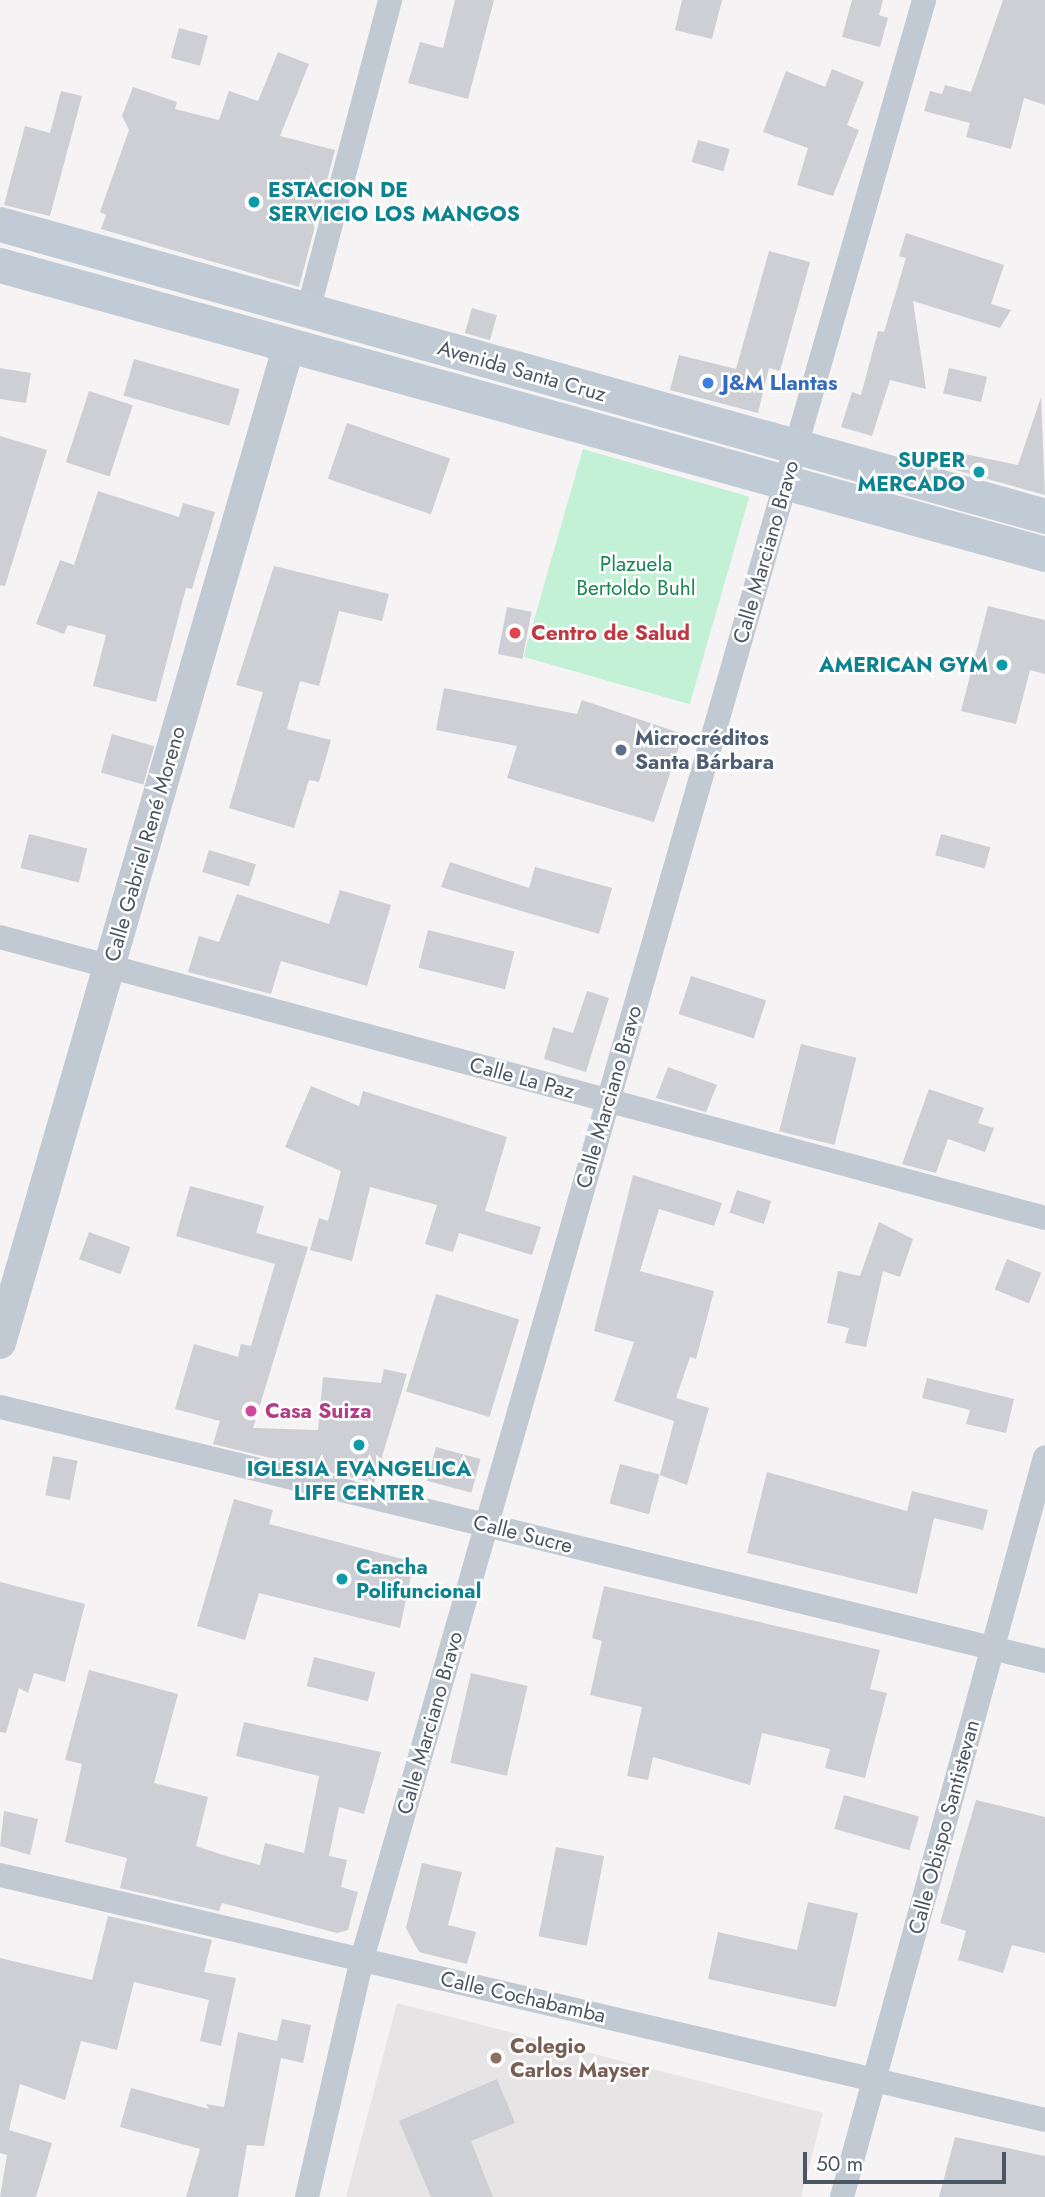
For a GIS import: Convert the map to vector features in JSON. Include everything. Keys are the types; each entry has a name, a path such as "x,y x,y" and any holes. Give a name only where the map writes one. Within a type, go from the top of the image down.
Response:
{"main road":[{"name":"Avenida Santa Cruz","path":"0,224 1045,516"},
{"name":"Avenida Santa Cruz","path":"0,265 1045,554"}],"street":[{"path":"308,311 390,0"},
{"name":"Calle Marciano Bravo","path":"307,2197 362,1959 924,0"},
{"name":"Calle Gabriel René Moreno","path":"0,1343 289,345"},
{"name":"Calle La Paz","path":"0,937 1045,1218"},
{"name":"Calle Sucre","path":"0,1407 1045,1661"},
{"name":"Calle Obispo Santistevan","path":"842,2197 1045,1457"},
{"name":"Calle Cochabamba","path":"0,1875 1045,2120"}],"shaded area":[{"name":"Colegio Carlos Mayser","path":"397,2003 823,2113 801,2197 346,2197"}],"green space":[{"name":"Plazuela Bertoldo Buhl","path":"583,449 749,497 690,704 523,657"}],"building":[{"path":"455,0 494,0 468,99 408,83 420,42 443,48"},
{"path":"682,0 722,0 712,39 675,30"},
{"path":"852,0 883,0 879,15 888,18 880,47 842,37"},
{"path":"1003,0 1045,0 1045,105 1024,98 1011,149 966,137 970,123 924,111 930,91 942,94 945,85 971,92"},
{"path":"179,28 208,36 200,66 171,58"},
{"path":"278,52 309,64 280,136 335,150 299,287 101,229 106,215 100,212 129,130 122,116 133,87 177,102 175,109 219,120 229,91 258,101"},
{"path":"832,69 864,82 847,125 859,130 833,196 797,185 808,148 763,132 786,71 825,87"},
{"path":"61,91 82,96 50,216 4,205 25,126 50,133"},
{"path":"698,140 730,149 723,171 692,162"},
{"path":"906,233 1004,265 991,304 1011,310 1000,328 913,301 926,389 890,380 872,436 841,427 852,392 861,395 878,331 884,332 906,258 899,256"},
{"path":"769,251 810,262 780,371 769,368 758,413 670,390 679,355 736,369"},
{"path":"472,308 497,315 490,340 465,333"},
{"path":"134,359 240,389 229,426 124,396"},
{"path":"0,368 31,373 26,403 0,399"},
{"path":"949,368 987,377 981,402 943,393"},
{"path":"89,391 133,405 110,477 66,462"},
{"path":"1041,397 1045,495 952,469 955,452 1018,465"},
{"path":"347,423 450,458 431,514 328,479"},
{"path":"0,436 47,450 5,586 0,585"},
{"path":"98,491 179,517 183,503 215,512 192,589 186,588 156,702 93,686 106,635 68,625 64,634 36,624 60,560 74,565"},
{"path":"274,566 389,594 382,621 339,611 319,686 300,681 287,729 331,740 319,782 309,780 294,828 229,808 263,692 236,685"},
{"name":"AMERICAN GYM","path":"988,606 1045,620 1045,674 1030,670 1016,724 961,711"},
{"name":"Centro de Salud","path":"507,607 532,612 522,659 498,654"},
{"path":"444,688 577,714 582,700 683,734 654,822 507,778 517,746 436,730"},
{"path":"112,734 154,746 143,785 101,772"},
{"path":"29,834 87,849 79,882 21,868"},
{"path":"941,834 990,847 985,868 935,855"},
{"path":"209,850 256,864 249,886 202,872"},
{"path":"450,862 529,888 535,867 612,888 599,934 441,887"},
{"path":"340,890 391,905 367,986 281,961 271,994 188,972 199,936 219,942 237,894 329,924"},
{"path":"428,930 514,952 505,989 419,968"},
{"path":"691,976 766,1000 754,1038 679,1014"},
{"path":"587,991 609,998 586,1072 544,1059 553,1027 573,1033"},
{"path":"801,1044 856,1058 835,1145 779,1131"},
{"path":"668,1067 717,1085 706,1112 656,1098"},
{"path":"311,1086 359,1106 363,1091 507,1137 485,1211 541,1227 532,1255 459,1233 453,1252 425,1244 437,1205 370,1187 352,1261 310,1250 319,1218 328,1221 341,1171 285,1147"},
{"path":"929,1089 984,1108 978,1123 994,1128 985,1152 948,1139 936,1173 902,1164"},
{"path":"633,1175 722,1203 714,1226 659,1209 640,1271 714,1291 696,1359 690,1357 676,1398 709,1408 687,1485 660,1475 674,1421 614,1401 634,1342 594,1331"},
{"path":"190,1186 264,1206 256,1233 308,1247 253,1428 318,1430 323,1377 381,1383 384,1369 407,1374 374,1483 213,1444 220,1421 175,1409 194,1344 238,1357 241,1344 251,1346 275,1264 176,1236"},
{"path":"737,1190 771,1201 764,1224 730,1213"},
{"path":"879,1222 913,1239 900,1277 883,1271 866,1347 845,1343 849,1328 827,1323 838,1271 860,1276"},
{"path":"89,1232 130,1247 120,1274 79,1259"},
{"path":"1007,1259 1041,1273 1029,1303 995,1290"},
{"path":"436,1294 519,1319 489,1417 406,1392"},
{"path":"927,1378 1014,1399 1006,1433 966,1424 970,1410 922,1398"},
{"path":"436,1447 480,1459 471,1493 427,1481"},
{"path":"53,1456 78,1461 70,1500 45,1495"},
{"path":"620,1464 660,1475 649,1514 609,1504"},
{"path":"767,1472 907,1511 912,1491 988,1510 983,1530 934,1518 917,1594 747,1553"},
{"path":"234,1499 273,1510 269,1524 414,1562 400,1628 259,1593 245,1640 197,1626"},
{"path":"0,1582 85,1604 65,1682 34,1673 28,1693 19,1688 6,1733 0,1732"},
{"path":"604,1586 880,1650 870,1689 887,1693 865,1778 825,1768 830,1749 762,1733 750,1785 653,1757 648,1780 627,1776 642,1707 590,1695 602,1641 592,1638"},
{"path":"314,1657 375,1672 368,1701 307,1686"},
{"path":"89,1670 178,1694 154,1783 208,1797 196,1846 226,1856 260,1865 265,1843 304,1853 319,1776 236,1756 244,1722 381,1752 364,1814 339,1807 329,1856 347,1860 341,1887 358,1892 348,1930 337,1933 222,1903 219,1911 120,1888 127,1858 65,1842 82,1764 65,1760"},
{"path":"471,1673 528,1686 507,1776 450,1763"},
{"path":"844,1795 919,1816 909,1850 834,1829"},
{"path":"976,1800 1045,1817 1045,1953 1012,1945 1003,1973 958,1960 966,1931 940,1923"},
{"path":"4,1811 38,1819 30,1855 0,1846"},
{"path":"556,1847 604,1856 587,1946 539,1936"},
{"path":"422,1863 462,1872 448,1925 476,1932 467,1964 419,1952 406,1928"},
{"path":"808,1902 858,1913 836,2007 708,1979 718,1932 797,1950"},
{"path":"108,1916 212,1940 204,1972 236,1978 221,2046 200,2041 209,2000 134,1982 117,2050 81,2041 65,2100 20,2084 9,2130 52,2143 36,2197 0,2197 7,2155 0,2153 0,1958 92,1980"},
{"path":"282,2019 311,2025 303,2063 281,2058 264,2146 247,2145 238,2197 186,2197 200,2149 120,2127 131,2088 209,2109 206,2104 224,2107 238,2032 277,2041"},
{"path":"497,2079 515,2123 471,2141 493,2197 431,2197 399,2121"},
{"path":"955,2137 1045,2156 1045,2197 939,2197"}],"place":[{"name":"ESTACION DE SERVICIO LOS MANGOS","path":"254,202"},
{"name":"J&M Llantas","path":"708,383"},
{"name":"SUPER MERCADO","path":"979,472"},
{"name":"Centro de Salud","path":"515,633"},
{"name":"AMERICAN GYM","path":"1002,665"},
{"name":"Microcréditos Santa Bárbara","path":"621,750"},
{"name":"Casa Suiza","path":"251,1411"},
{"name":"IGLESIA EVANGELICA LIFE CENTER","path":"359,1445"},
{"name":"Cancha Polifuncional","path":"342,1579"},
{"name":"Colegio Carlos Mayser","path":"496,2058"}]}
